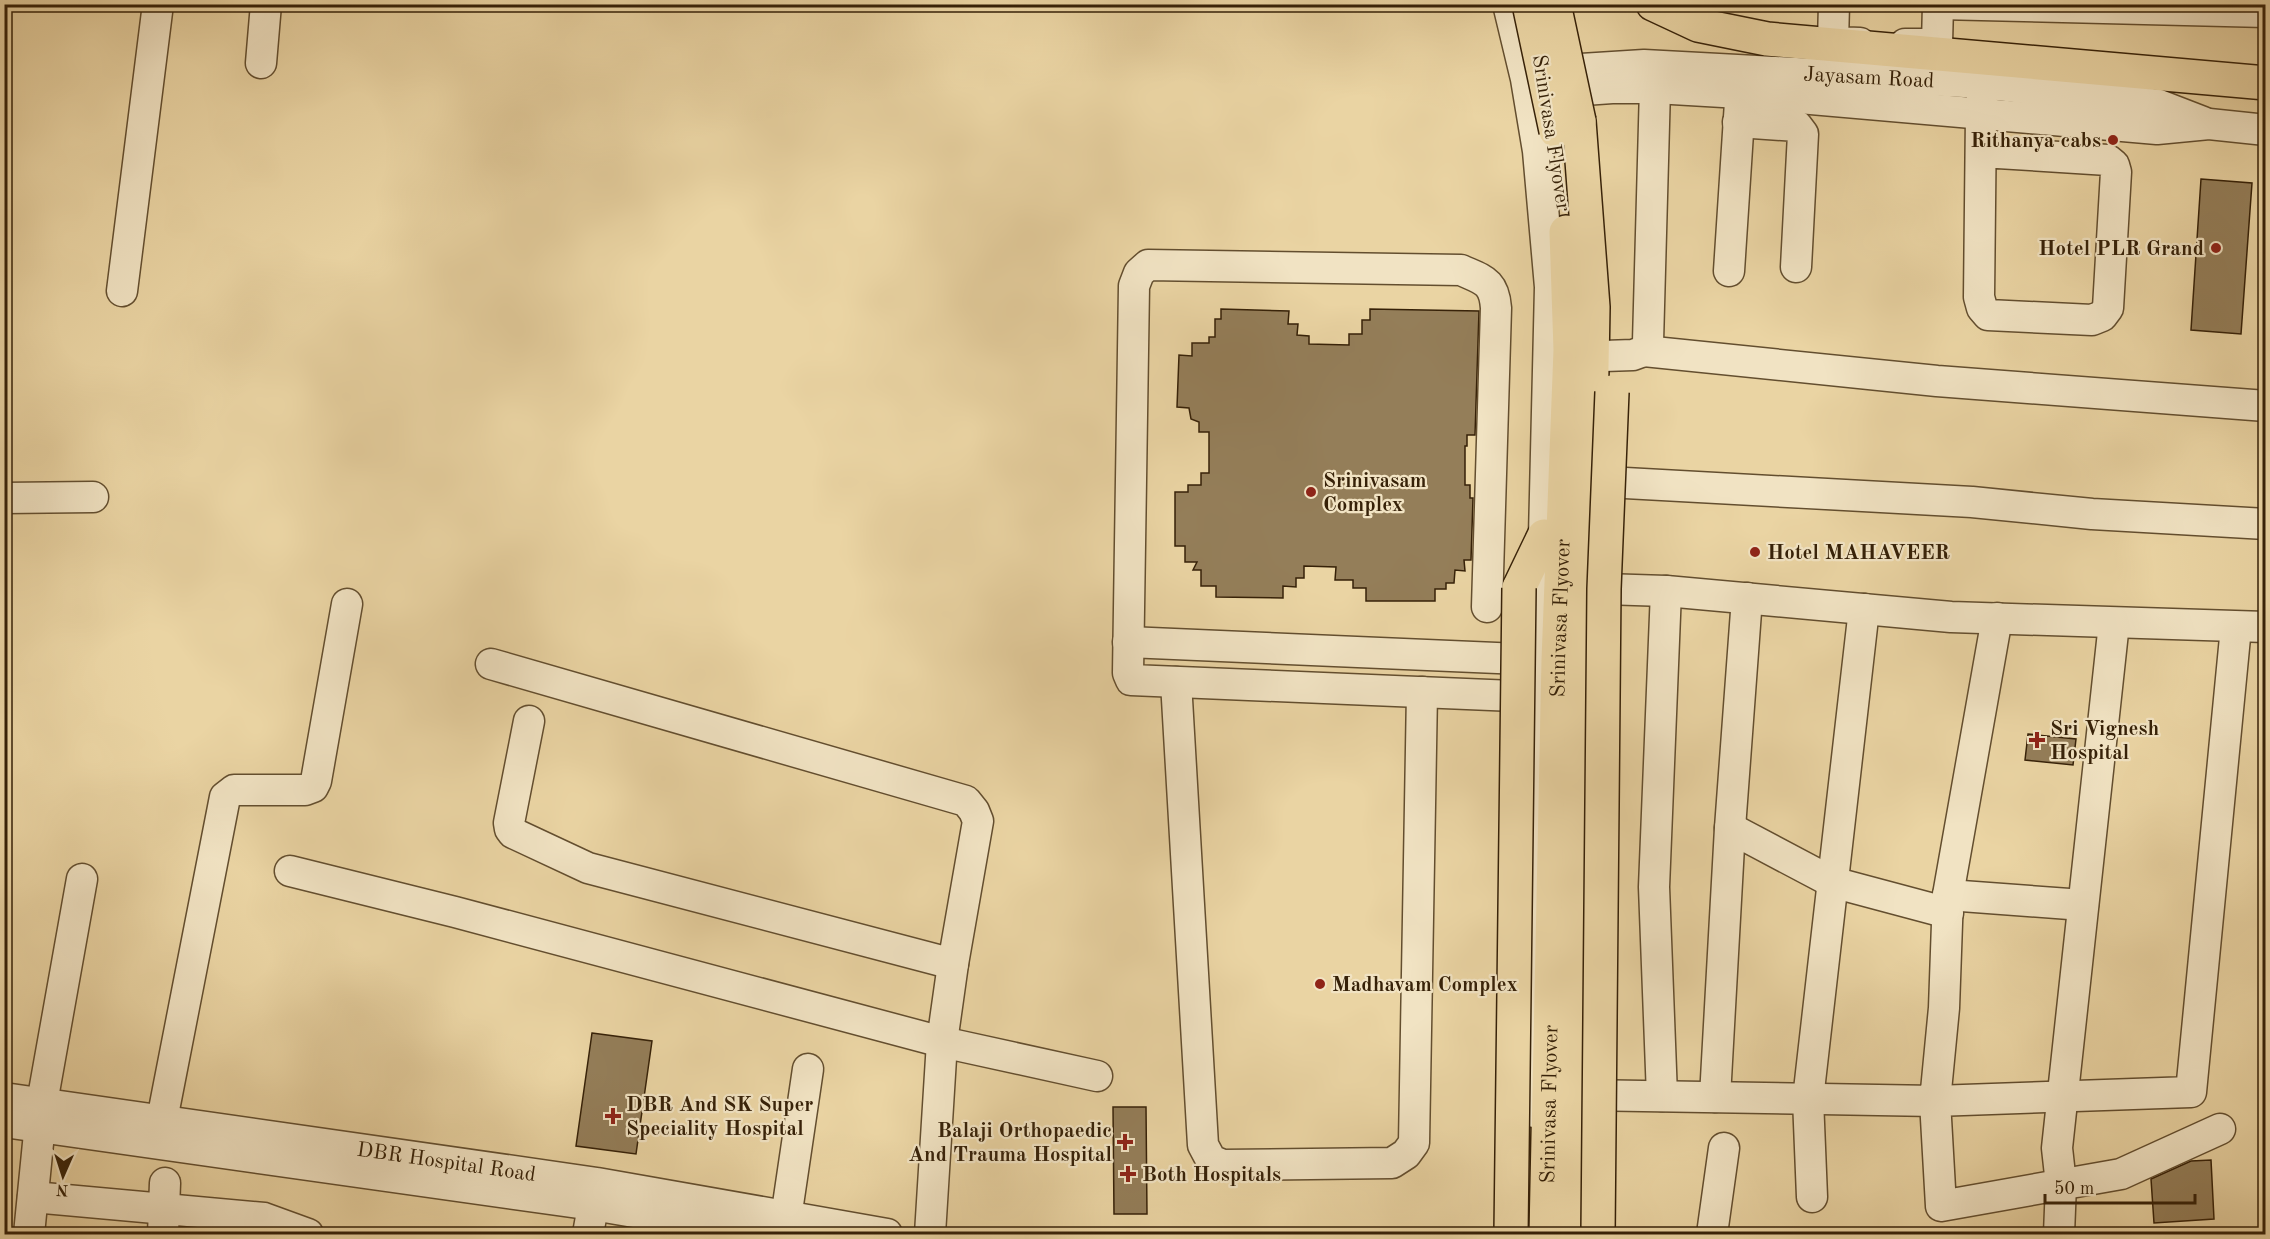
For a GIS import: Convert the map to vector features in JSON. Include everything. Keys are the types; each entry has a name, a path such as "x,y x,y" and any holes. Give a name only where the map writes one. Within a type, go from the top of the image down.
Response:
{"main road":[{"name":"Srinivasa Flyover","path":"1529,4 1556,131 1566,225 1570,350 1558,660 1546,1234"},
{"name":"Srinivasa Flyover","path":"1554,4 1579,121 1593,307 1570,1234"},
{"path":"1653,4 1698,25 1767,39 2265,83"},
{"path":"1598,1234 1599,917 1607,373"},
{"path":"1511,1234 1519,588 1544,536"}],"street":[{"path":"122,291 158,4"},
{"path":"261,63 266,4"},
{"path":"1508,4 1528,92 1538,152 1550,287 1541,660 1533,860 1533,1136 1530,1234"},
{"path":"1569,4 1583,80 1600,199 1607,373 1591,697 1581,1234"},
{"path":"1834,4 1833,42 1937,44 1939,4 2265,12"},
{"name":"Jayasam Road","path":"1528,92 1644,65 1983,82 2159,105 2208,124"},
{"name":"Jayasam Road","path":"1583,80 1612,88 1655,88 1739,107 1981,114 2157,129 2208,124 2265,130"},
{"path":"1981,152 2108,160 2114,165 2116,172 2108,308 2102,316 2092,320 1988,315 1982,308 1978,297 1981,114 1983,82"},
{"path":"1644,351 1648,342 1655,88"},
{"path":"1729,271 1739,107 1797,126 1803,134 1796,267"},
{"path":"1487,607 1496,308 1495,295 1489,282 1461,270 1148,265 1139,273 1134,286 1128,642 1128,673 1131,680 1539,697"},
{"path":"1607,373 1633,355 1644,351 1937,381 2265,406"},
{"path":"1607,482 1960,502 2092,514 2265,524"},
{"path":"4,498 93,497"},
{"path":"1604,589 1666,591 1952,617 2265,627"},
{"path":"1662,1096 1654,887 1666,591"},
{"path":"1715,1097 1730,828 1747,598"},
{"path":"162,1120 225,797 234,790 306,790 313,787 316,781 347,604"},
{"path":"1812,1197 1808,1099 1864,609"},
{"path":"1997,618 1948,904 1944,1008 1935,1101 1941,1206 2121,1173 2220,1129"},
{"path":"2059,1234 2061,1184 2056,1148 2114,623"},
{"path":"1582,1095 1935,1101 2191,1092 2236,627"},
{"path":"1128,642 1541,660"},
{"path":"1300,650 1300,687"},
{"path":"491,664 966,801 974,811 978,821 942,1042 930,1234"},
{"path":"1176,682 1203,1144 1211,1160 1224,1164 1392,1163 1406,1154 1414,1143 1422,692"},
{"path":"529,721 509,823 513,833 588,868 953,964"},
{"path":"1730,828 1832,882 1948,904 2083,905"},
{"path":"290,871 467,915 942,1042 1097,1076"},
{"path":"29,1234 41,1115 82,879"},
{"path":"775,1226 808,1069"},
{"name":"DBR Hospital Road","path":"4,1098 41,1115 595,1194"},
{"name":"DBR Hospital Road","path":"4,1122 41,1115 162,1120 775,1226 887,1234"},
{"path":"1712,1234 1724,1148"},
{"path":"588,1234 595,1194"},
{"path":"33,1197 264,1218 308,1234"}],"building":[{"path":"2201,179 2252,183 2241,334 2191,330"},
{"path":"1221,309 1289,311 1288,324 1298,324 1297,335 1309,336 1309,344 1349,345 1349,334 1362,334 1362,320 1370,320 1370,309 1479,311 1475,435 1467,435 1467,446 1465,446 1465,485 1470,485 1470,498 1473,498 1471,560 1464,560 1465,571 1455,570 1454,583 1446,583 1446,589 1435,589 1435,601 1366,601 1366,588 1353,588 1353,580 1335,580 1336,567 1304,566 1304,578 1296,578 1296,587 1283,586 1283,598 1216,597 1216,586 1201,586 1201,570 1193,570 1197,562 1185,562 1185,546 1175,546 1175,492 1188,492 1188,485 1201,485 1201,473 1209,473 1209,432 1199,432 1199,422 1191,419 1189,408 1177,407 1179,355 1192,356 1192,343 1209,343 1209,337 1215,337 1215,319 1221,319"},
{"path":"2028,734 2076,739 2073,765 2025,760"},
{"path":"592,1033 652,1041 636,1154 576,1146"},
{"path":"1113,1107 1146,1107 1147,1214 1114,1214"},
{"path":"2211,1160 2214,1219 2154,1223 2151,1179 2191,1161"}],"place":[{"name":"Rithanya cabs","path":"2113,140"},
{"name":"Hotel PLR Grand","path":"2216,248"},
{"name":"Srinivasam Complex","path":"1311,492"},
{"name":"Hotel MAHAVEER","path":"1755,552"},
{"name":"Sri Vignesh Hospital","path":"2037,740"},
{"name":"Madhavam Complex","path":"1320,984"},
{"name":"DBR And SK Super Speciality Hospital","path":"613,1116"},
{"name":"Balaji Orthopaedic And Trauma Hospital","path":"1125,1142"},
{"name":"Both Hospitals","path":"1128,1174"}]}
